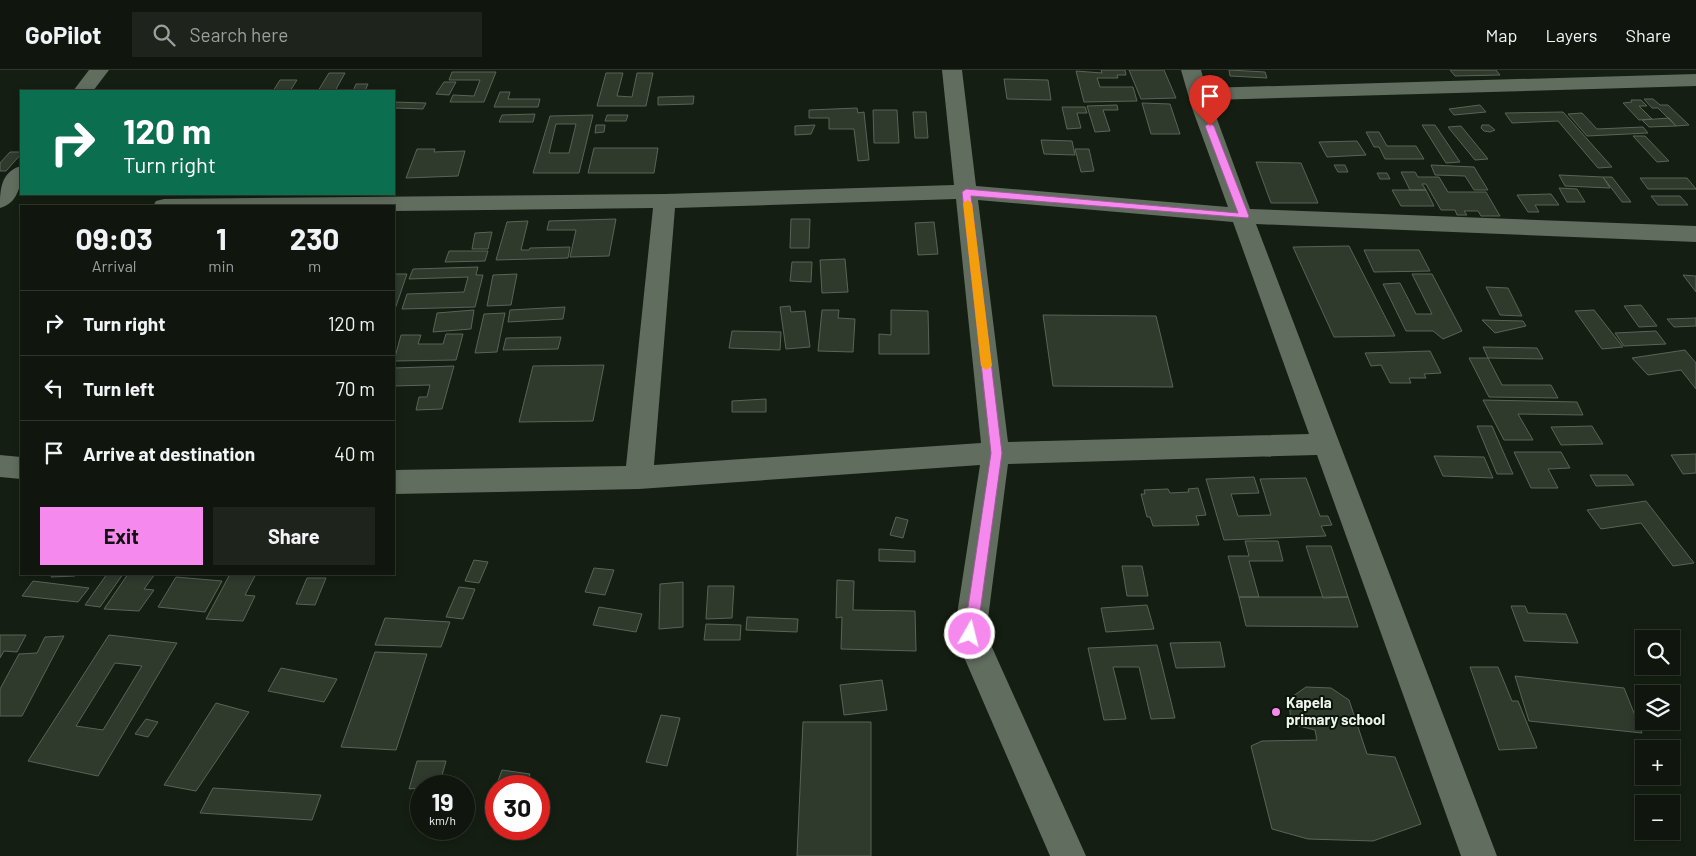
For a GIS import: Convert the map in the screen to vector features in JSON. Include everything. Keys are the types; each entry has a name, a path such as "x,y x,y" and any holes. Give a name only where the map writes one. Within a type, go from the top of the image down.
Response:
{"street":[{"path":"84,90 99,70"},
{"path":"952,70 996,453 970,634 1068,856"},
{"path":"1478,856 1244,216 1202,108 1195,82 1689,80"},
{"path":"0,201 20,174"},
{"path":"262,205 665,201 966,192 1244,216 1696,234"},
{"path":"639,477 665,201"},
{"path":"0,209 20,209"},
{"path":"395,482 639,477 996,453 1328,444"},
{"path":"0,466 20,468"}],"building":[{"path":"1101,70 1125,70 1126,75 1117,75 1118,78 1097,78 1100,87 1133,87 1137,101 1084,102 1076,71 1102,73"},
{"path":"1129,70 1164,70 1176,98 1141,99"},
{"path":"1229,70 1265,72 1267,78 1230,76"},
{"path":"1450,70 1496,70 1500,75 1455,76"},
{"path":"452,72 496,72 484,102 450,102 453,95 474,96 480,80 449,80"},
{"path":"329,73 345,73 336,90 319,90"},
{"path":"606,73 623,73 617,96 632,97 637,73 653,73 646,106 597,106"},
{"path":"1004,79 1048,80 1051,100 1007,99"},
{"path":"280,80 297,80 291,90 274,90"},
{"path":"444,82 456,82 449,95 436,94"},
{"path":"356,84 368,84 365,90 353,90"},
{"path":"500,92 510,92 508,99 540,99 538,107 494,107"},
{"path":"694,96 693,104 658,105 658,97"},
{"path":"1644,99 1653,99 1660,105 1668,105 1689,125 1676,126 1658,108 1652,108"},
{"path":"1631,100 1641,100 1647,106 1639,106 1652,119 1639,120 1623,103 1632,102"},
{"path":"395,102 426,103 423,109 395,108"},
{"path":"1142,103 1170,104 1180,134 1151,134"},
{"path":"1117,105 1118,110 1103,110 1110,131 1095,132 1087,106"},
{"path":"1480,105 1486,112 1454,115 1449,109"},
{"path":"1062,107 1085,107 1087,113 1077,113 1081,128 1067,129"},
{"path":"857,108 858,113 864,112 869,160 858,161 854,129 829,129 829,118 809,118 809,110"},
{"path":"873,110 897,110 899,143 874,143"},
{"path":"913,112 926,112 928,138 915,138"},
{"path":"1563,112 1612,167 1598,168 1558,121 1512,123 1505,113"},
{"path":"1582,113 1597,129 1643,127 1648,133 1587,136 1568,114"},
{"path":"535,114 533,122 499,122 502,115"},
{"path":"593,115 579,173 533,173 550,116","holes":["556,124 576,124 569,153 549,153"]},
{"path":"607,115 628,115 626,121 605,121"},
{"path":"1669,118 1676,126 1649,127 1642,120"},
{"path":"596,125 605,125 604,132 595,133"},
{"path":"815,125 811,134 795,135 795,126"},
{"path":"1422,125 1435,125 1460,162 1446,163"},
{"path":"1482,125 1489,125 1495,130 1490,132 1484,131 1481,128"},
{"path":"1461,126 1488,159 1475,160 1448,127"},
{"path":"1366,132 1379,132 1387,146 1416,146 1424,159 1385,159 1379,147 1374,147"},
{"path":"1633,136 1645,136 1669,161 1657,162"},
{"path":"1041,140 1072,141 1075,155 1044,154"},
{"path":"1357,141 1366,155 1327,157 1319,142"},
{"path":"594,148 658,148 654,173 588,173"},
{"path":"417,149 435,149 434,152 465,151 458,176 406,178"},
{"path":"1075,149 1089,149 1094,171 1081,172"},
{"path":"10,152 20,152 20,155 6,171 0,171 0,163"},
{"path":"1256,162 1301,163 1318,203 1271,203"},
{"path":"1334,165 1345,165 1348,172 1338,172"},
{"path":"1431,165 1474,167 1488,190 1474,190 1465,176 1435,175"},
{"path":"1401,172 1415,172 1418,177 1439,177 1448,192 1486,192 1500,216 1481,216 1478,211 1464,211 1467,215 1457,215 1455,210 1441,210 1426,184 1422,184 1426,190 1410,190"},
{"path":"1377,173 1387,173 1390,179 1380,179"},
{"path":"1559,175 1603,177 1610,188 1565,186"},
{"path":"1603,177 1612,177 1631,202 1622,202"},
{"path":"1640,178 1687,178 1696,189 1648,189"},
{"path":"1559,188 1577,189 1585,202 1567,202"},
{"path":"1392,190 1426,190 1434,206 1401,206"},
{"path":"1551,194 1559,205 1535,205 1539,212 1528,212 1517,195"},
{"path":"1651,196 1680,196 1688,205 1658,205"},
{"path":"616,219 609,256 570,257 576,230 547,230 549,221"},
{"path":"791,219 810,219 809,248 790,248"},
{"path":"528,221 521,250 570,247 568,258 496,260 507,222"},
{"path":"934,222 938,254 918,255 915,223"},
{"path":"492,232 488,249 472,249 475,233"},
{"path":"1349,246 1395,336 1334,337 1293,247"},
{"path":"1364,250 1419,250 1430,271 1374,272"},
{"path":"449,251 488,251 485,261 445,262"},
{"path":"845,259 848,292 822,293 820,260"},
{"path":"792,262 812,262 811,282 790,281"},
{"path":"478,267 476,275 483,275 475,307 402,309 407,294 464,292 468,277 409,279 413,269"},
{"path":"395,274 407,274 395,309"},
{"path":"517,274 511,305 487,306 493,275"},
{"path":"1412,274 1432,274 1462,331 1443,339 1433,331 1406,331 1383,284 1400,283 1416,314 1432,314"},
{"path":"1683,275 1696,276 1696,292"},
{"path":"1486,287 1508,288 1522,316 1500,315"},
{"path":"1641,305 1657,326 1639,327 1624,306"},
{"path":"790,306 791,312 805,311 810,347 786,349 780,307"},
{"path":"565,307 563,319 508,322 510,310"},
{"path":"474,310 471,329 433,332 437,313"},
{"path":"822,310 839,310 838,318 855,319 853,352 818,351"},
{"path":"891,310 928,311 929,354 879,354 879,334 891,335"},
{"path":"1594,310 1623,347 1602,349 1575,311"},
{"path":"505,313 497,352 475,353 484,314"},
{"path":"1043,315 1156,316 1173,387 1053,386"},
{"path":"1696,318 1696,326 1674,327 1667,319"},
{"path":"1482,320 1523,321 1526,326 1495,333"},
{"path":"732,331 781,332 780,350 729,348"},
{"path":"1656,331 1666,344 1624,346 1615,333"},
{"path":"446,334 463,334 456,360 395,361 401,335 421,335 418,344 443,344"},
{"path":"561,337 558,349 503,350 506,338"},
{"path":"1483,347 1537,348 1543,359 1488,358"},
{"path":"1685,350 1696,363 1696,389 1681,370 1648,375 1632,358"},
{"path":"1430,351 1441,373 1424,374 1426,378 1409,378 1411,383 1390,383 1381,365 1371,366 1365,353"},
{"path":"1469,358 1488,358 1502,385 1551,385 1558,398 1489,397"},
{"path":"604,365 593,421 519,422 533,366"},
{"path":"454,366 442,409 416,410 419,397 427,397 430,385 395,386 395,368"},
{"path":"766,399 766,412 732,412 732,401"},
{"path":"1483,400 1577,402 1583,415 1518,414 1533,440 1504,440"},
{"path":"1477,426 1492,426 1513,474 1497,474"},
{"path":"1592,426 1603,444 1561,445 1551,427"},
{"path":"1514,452 1561,452 1570,468 1548,469 1558,488 1531,488"},
{"path":"1696,454 1696,473 1683,474 1671,455"},
{"path":"1434,456 1484,457 1493,478 1443,476"},
{"path":"1590,475 1627,475 1634,485 1596,486"},
{"path":"1254,477 1259,493 1231,494 1238,516 1271,515 1260,479 1306,478 1320,516 1328,516 1332,525 1321,526 1326,536 1224,540 1206,479"},
{"path":"1198,488 1206,515 1196,516 1199,525 1153,526 1150,517 1147,517 1141,494 1145,494 1144,490 1168,489 1170,493 1189,492 1188,489"},
{"path":"1646,501 1694,563 1673,566 1641,523 1601,529 1587,510"},
{"path":"896,517 908,520 903,538 890,535"},
{"path":"1245,541 1278,541 1283,561 1249,561 1259,597 1239,597 1228,556 1249,556"},
{"path":"1306,546 1331,546 1348,597 1323,598"},
{"path":"879,549 915,551 915,562 879,561"},
{"path":"474,560 488,562 479,583 465,581"},
{"path":"1122,566 1142,566 1148,596 1127,596"},
{"path":"594,568 614,570 605,595 585,592"},
{"path":"52,575 76,575 75,576 51,577"},
{"path":"106,575 122,575 100,607 85,605"},
{"path":"127,575 154,575 144,589 154,590 139,611 104,609"},
{"path":"229,575 255,575 245,595 255,596 243,621 206,619"},
{"path":"176,577 222,581 205,612 158,607"},
{"path":"307,578 326,578 315,605 296,604"},
{"path":"837,580 854,581 853,610 915,611 916,651 841,649 842,617 836,618"},
{"path":"33,581 89,588 78,602 22,596"},
{"path":"683,582 683,627 659,629 660,584"},
{"path":"708,586 734,586 732,618 706,619"},
{"path":"459,587 475,589 463,619 446,617"},
{"path":"1239,597 1348,597 1358,627 1246,626"},
{"path":"1147,605 1154,629 1106,632 1101,608"},
{"path":"1511,606 1525,606 1528,613 1566,614 1578,643 1524,641"},
{"path":"599,607 642,614 636,632 593,625"},
{"path":"747,617 798,619 797,632 746,630"},
{"path":"385,618 450,622 441,647 375,645"},
{"path":"706,624 741,625 740,640 704,640"},
{"path":"0,635 26,635 17,652 4,651 0,658"},
{"path":"109,635 177,643 98,776 28,761","holes":["115,663 142,666 103,730 76,726"]},
{"path":"64,636 22,716 0,716 0,689 19,654 37,653 45,637"},
{"path":"1220,642 1225,667 1176,668 1170,643"},
{"path":"1157,645 1175,718 1151,719 1139,667 1113,667 1126,719 1104,720 1088,648"},
{"path":"375,652 427,654 396,750 341,747"},
{"path":"1470,667 1498,667 1512,701 1518,701 1537,748 1499,750"},
{"path":"281,668 337,679 324,702 268,691"},
{"path":"1515,676 1624,688 1635,716 1635,730 1641,730 1642,733 1529,721"},
{"path":"882,680 887,710 844,715 840,685"},
{"path":"1306,687 1331,688 1349,700 1367,754 1395,757 1421,824 1373,841 1308,839 1272,829 1251,746 1262,741 1317,740 1315,730 1291,724 1289,699"},
{"path":"216,703 249,712 196,791 164,785"},
{"path":"661,715 680,718 667,766 646,762"},
{"path":"146,719 158,722 148,737 135,734"},
{"path":"803,722 871,722 871,856 797,856"},
{"path":"417,761 446,761 442,775 413,775"},
{"path":"502,770 530,775 500,775"},
{"path":"213,788 321,795 312,820 200,813"}],"slow traffic":[{"path":"968,203 986,366"}],"place":[{"name":"Kapela primary school","path":"1276,712"}],"route":[{"path":"970,634 996,453 966,192 1244,216 1210,126"}]}
